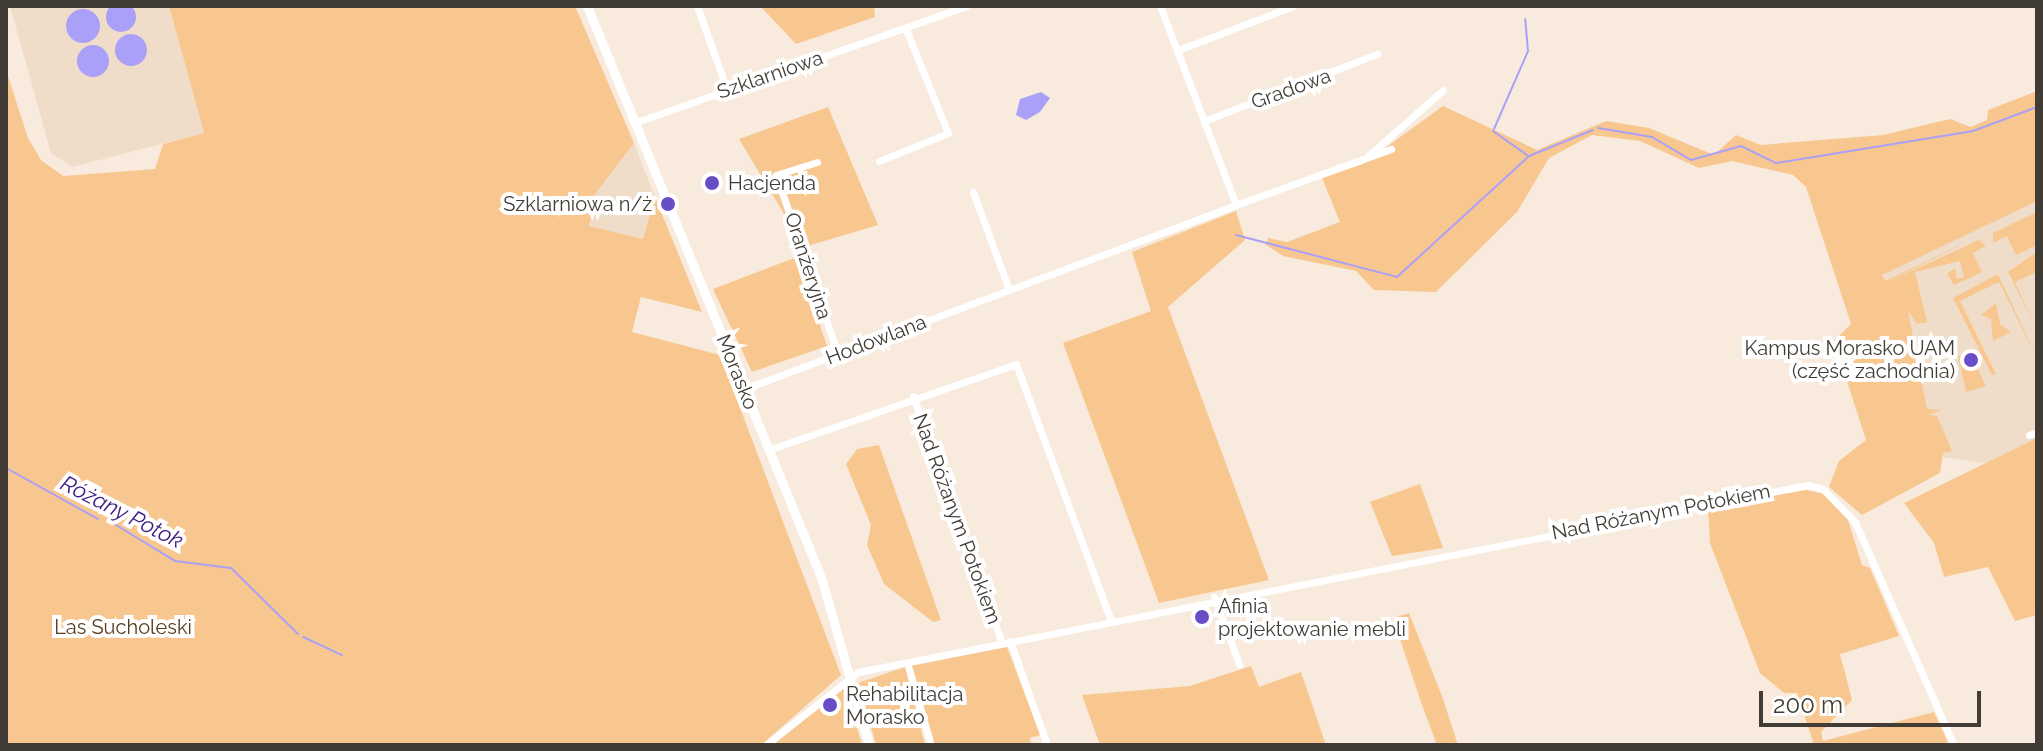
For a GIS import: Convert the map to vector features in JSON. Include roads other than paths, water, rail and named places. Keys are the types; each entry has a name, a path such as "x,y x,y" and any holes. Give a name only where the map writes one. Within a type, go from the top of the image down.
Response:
{"street":[{"name":"Morasko","path":"587,6 821,577 869,745"},
{"path":"697,6 727,90"},
{"name":"Szklarniowa","path":"634,123 905,27 943,10 966,6"},
{"path":"1160,6 1236,205"},
{"path":"1178,50 1293,6"},
{"path":"879,161 948,133 905,27"},
{"name":"Gradowa","path":"1204,121 1377,54"},
{"name":"Hodowlana","path":"1364,158 1443,90"},
{"name":"Hodowlana","path":"744,389 1391,149"},
{"name":"Oranżeryjna","path":"817,162 776,175 838,354"},
{"path":"973,192 1009,290"},
{"path":"768,450 913,396 1016,364 1110,618"},
{"name":"Nad Różanym Potokiem","path":"913,396 1006,642"},
{"name":"Nad Różanym Potokiem","path":"849,674 1214,597 1808,485 1823,489 1855,522 1954,745"},
{"path":"1214,597 1239,664"},
{"path":"1006,642 1047,745"},
{"path":"907,662 931,745"},
{"path":"766,745 849,674"}],"waterway":[{"path":"1494,129 1528,51 1525,19"},
{"path":"1598,128 1652,137 1691,160 1741,146 1776,163 1973,131 2037,107"},
{"path":"1236,235 1397,277 1529,156 1593,130"},
{"path":"1493,131 1527,155"},
{"name":"Różany Potok","path":"6,468 98,519"},
{"name":"Różany Potok","path":"116,525 175,561 231,568 298,634"},
{"name":"Różany Potok","path":"303,637 342,655"}],"place":[{"name":"Hacjenda","path":"712,183"},
{"name":"Szklarniowa n/ż","path":"668,204"},
{"name":"Kampus Morasko UAM (część zachodnia)","path":"1971,360"},
{"name":"Afinia projektowanie mebli","path":"1202,617"},
{"name":"Rehabilitacja Morasko","path":"830,705"}],"park label":[{"name":"Las Sucholeski","path":"123,627"}]}
